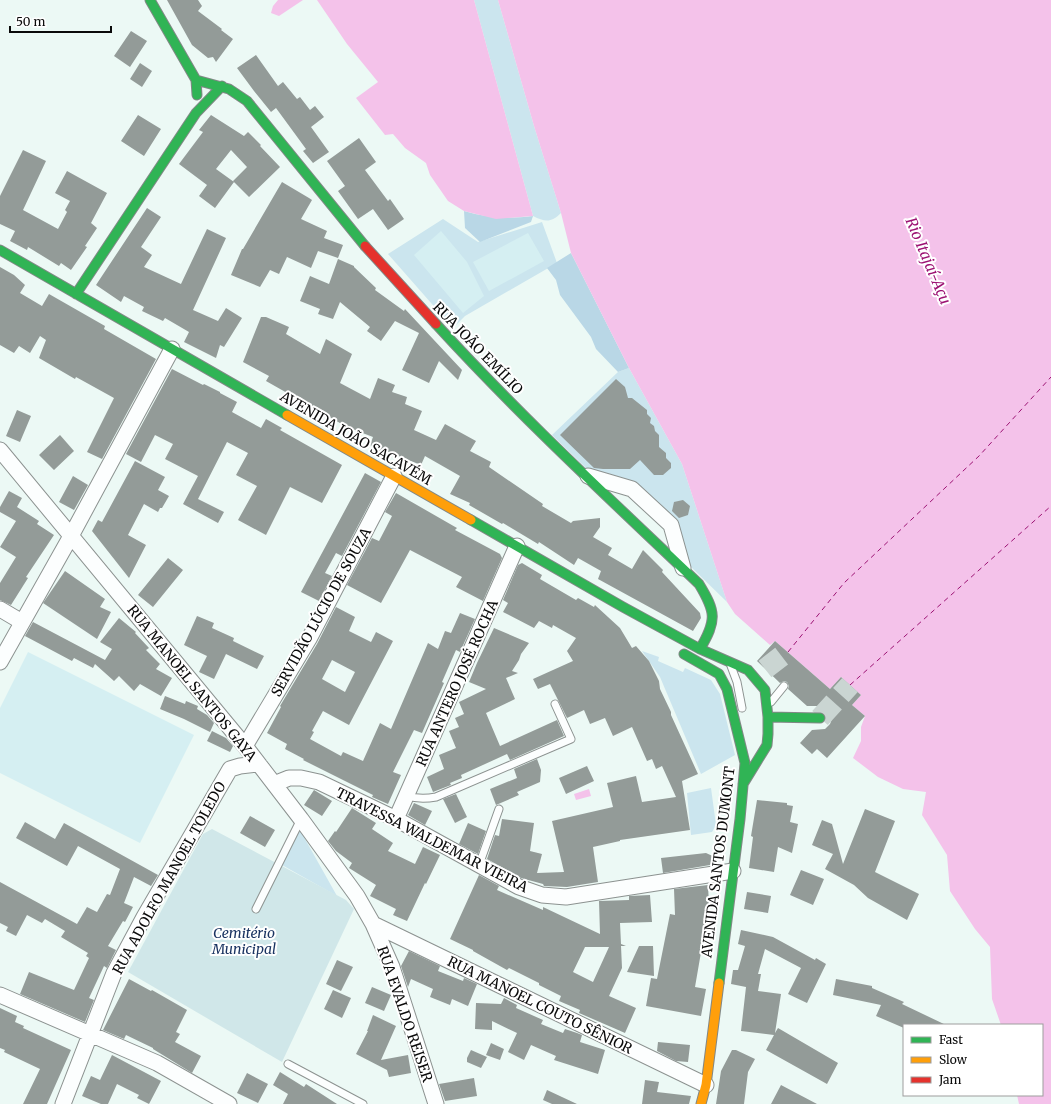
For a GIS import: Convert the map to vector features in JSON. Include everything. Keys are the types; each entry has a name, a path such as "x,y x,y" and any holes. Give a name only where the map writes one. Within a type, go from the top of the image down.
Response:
{"main road":[{"path":"150,0 196,80 198,97 196,113"},
{"name":"RUA JOÃO EMÍLIO","path":"196,80 222,86 235,92 247,101 339,215 392,277 477,369 585,476 699,584 709,601 713,613 712,625 700,648"},
{"path":"76,294 196,113 222,86"},
{"name":"AVENIDA JOÃO SACAVÉM","path":"0,250 623,607 700,648 757,675 764,690 768,712"},
{"name":"AVENIDA SANTOS DUMONT","path":"665,630 686,656 719,674 727,689 745,764 740,819 706,1085 701,1104"},
{"path":"743,784 767,744 768,712 820,718"},
{"path":"706,1085 709,1104"}],"street":[{"path":"0,662 71,536 172,349"},
{"name":"RUA MANOEL SANTOS GAYA","path":"0,450 245,746 357,896 373,924"},
{"name":"SERVIDÃO LÚCIO DE SOUZA","path":"245,746 309,639 394,476"},
{"path":"585,476 632,489 671,525 684,570"},
{"name":"RUA ANTERO JOSÉ ROCHA","path":"396,819 517,546"},
{"path":"0,609 22,622"},
{"name":"RUA ADOLFO MANOEL TOLEDO","path":"63,1104 114,973 130,941 230,769 240,766 259,764"},
{"name":"TRAVESSA WALDEMAR VIEIRA","path":"274,784 289,778 300,778 320,782 396,819 519,887 542,895 566,897 733,871"},
{"name":"RUA MANOEL COUTO SÊNIOR","path":"373,924 706,1085"},
{"name":"RUA EVALDO REISER","path":"373,924 392,967 436,1104"},
{"path":"0,995 157,1063 229,1104"}],"lane":[{"path":"729,661 737,682 744,718"},
{"path":"768,712 784,686"},
{"path":"407,796 427,799 436,797 571,739 554,704"},
{"path":"745,764 748,740"},
{"path":"479,865 499,808"},
{"path":"256,909 301,819"},
{"path":"288,1064 363,1104"}],"shaded area":[{"path":"474,0 498,0 534,126 561,213 554,219 544,220 533,216"},
{"path":"464,211 498,217 533,216 531,222 480,242 465,228"},
{"path":"443,219 478,242 542,222 557,263 465,316 453,328 388,254"},
{"path":"441,231 467,262 484,296 463,313 414,255"},
{"path":"528,233 544,261 489,291 473,262"},
{"path":"571,253 629,368 618,372 596,349 591,337 560,295 556,280 547,268"},
{"path":"629,368 682,464 727,602 689,565 678,522 588,470 552,435 618,372"},
{"path":"642,651 659,657 658,661 683,672 685,668 711,680 720,694 735,755 701,774 660,677"},
{"path":"28,652 194,735 140,843 0,773 0,708"},
{"path":"711,788 716,825 712,832 691,835 687,793"},
{"path":"300,830 337,896 282,865"}],"green space":[{"name":"Cemitério Municipal","path":"212,829 346,900 354,909 282,1062 128,972 203,834"}],"water":[{"path":"278,0 303,0 279,16 271,13 273,6"},
{"path":"317,0 474,0 533,216 496,219 464,211 448,201 430,175 426,163 405,148 393,134 385,135 356,98 378,82 347,44"},
{"name":"Rio Itajaí-Açu","path":"498,0 1051,0 1051,1104 1019,1104 1017,1096 1043,1096 1043,1024 1001,1024 992,999 990,947 975,929 950,891 947,855 922,815 926,792 903,789 878,777 853,758 861,741 861,727 865,716 852,705 861,695 841,677 830,689 775,641 770,645 735,614 727,602 682,464 629,368 571,253 561,213 534,126"},
{"path":"589,789 591,796 576,800 574,794"}],"building":[{"path":"167,0 198,0 202,6 198,11 233,39 216,62 213,57 208,58 192,45"},
{"path":"131,31 147,41 130,67 114,56"},
{"path":"256,55 278,86 283,82 297,99 300,97 310,110 315,106 324,117 311,127 329,152 313,163 303,151 306,149 276,108 271,112 237,68"},
{"path":"140,63 152,71 142,87 130,79"},
{"path":"138,115 161,129 144,156 121,141"},
{"path":"211,115 244,136 248,132 280,167 249,197 234,182 215,208 199,196 207,185 179,164 203,132 199,130","holes":["231,150 247,167 233,181 234,182 216,169"]},
{"path":"359,138 376,162 365,170 388,201 390,199 404,219 388,230 373,209 358,219 338,191 345,186 327,161"},
{"path":"23,150 46,161 23,210 58,229 67,212 65,210 70,201 55,193 67,171 107,193 91,223 97,228 85,246 87,247 71,270 61,263 59,266 28,247 27,250 10,241 15,231 0,224 0,196"},
{"path":"282,182 312,200 301,219 327,231 324,238 343,245 338,258 318,251 311,268 287,257 279,274 270,270 260,287 231,275 242,249"},
{"path":"147,208 161,217 141,247 152,255 144,267 181,284 207,229 226,238 193,310 218,321 226,308 242,318 224,347 220,345 216,358 184,342 189,332 165,318 163,321 142,311 144,307 124,296 121,302 96,285"},
{"path":"338,259 354,266 376,288 375,290 404,311 405,309 462,370 458,380 439,361 429,383 402,370 419,333 395,321 381,341 367,331 370,327 340,302 333,319 318,314 320,309 300,301 310,276 329,284"},
{"path":"0,267 14,275 25,285 20,293 42,306 49,294 105,326 104,329 156,359 102,459 87,452 114,398 76,377 75,379 39,358 46,340 40,336 30,353 19,346 14,353 0,345"},
{"path":"261,317 266,317 289,327 286,334 320,354 326,339 352,354 340,383 370,399 378,378 395,385 392,392 407,397 405,404 422,411 414,430 436,440 445,424 476,441 470,451 491,462 489,467 543,504 542,506 571,523 573,521 600,518 600,527 593,537 612,548 608,555 632,569 643,550 663,570 662,572 700,613 701,618 693,631 598,579 601,571 578,558 574,565 539,542 538,544 469,505 470,503 450,494 460,476 425,456 421,465 386,451 385,454 370,445 373,437 347,427 266,381 269,376 243,362"},
{"path":"172,369 220,392 237,402 232,412 261,428 266,419 282,428 280,430 342,465 322,503 290,487 266,535 238,520 257,486 236,475 248,453 227,442 198,499 224,512 218,523 183,504 198,476 165,459 173,444 155,435 141,462 126,454"},
{"path":"616,379 625,387 628,398 632,398 647,410 647,414 651,418 650,423 654,426 655,431 659,435 659,447 666,453 666,458 671,463 671,468 663,475 654,475 640,460 630,469 594,468 560,435"},
{"path":"17,410 31,416 20,442 6,436"},
{"path":"60,435 74,451 54,470 39,455"},
{"path":"135,461 165,477 158,490 169,496 158,512 144,504 128,535 146,545 129,578 92,531 98,520 102,522"},
{"path":"365,473 381,482 342,556 336,553 325,573 332,576 319,601 301,592"},
{"path":"73,476 88,485 74,510 59,502"},
{"path":"9,491 22,498 17,507 39,521 37,524 54,535 26,577 28,578 11,605 0,600 0,583 16,557 0,547 16,521 0,512 0,507"},
{"path":"396,493 457,528 455,530 500,554 502,558 483,601 456,587 462,577 410,550 381,603 347,585 372,538 379,541 392,516 385,512"},
{"path":"683,500 690,506 688,515 679,518 672,511 674,502"},
{"path":"168,558 183,570 153,607 138,595"},
{"path":"522,563 542,575 540,579 576,600 578,598 594,607 595,605 620,628 632,648 636,646 649,661 659,681 660,689 671,715 698,774 682,781 690,830 620,840 593,847 598,882 567,887 544,886 543,884 521,878 487,859 495,835 499,836 502,819 534,823 530,851 542,854 537,873 564,872 552,821 613,807 607,783 636,776 642,802 676,797 662,766 656,769 652,759 647,761 632,727 613,736 605,718 590,724 584,710 567,718 550,684 538,689 533,679 573,661 567,651 576,638 553,625 552,628 539,621 534,628 503,612 508,603 503,600 518,565"},
{"path":"65,571 105,599 100,607 111,612 97,639 43,603"},
{"path":"336,607 355,617 349,631 371,642 376,632 393,641 349,725 323,711 312,731 314,732 310,739 341,756 343,752 363,761 380,723 391,729 428,643 438,649 445,631 451,633 460,613 475,619 460,652 456,650 442,682 444,683 422,733 414,730 393,772 401,775 388,804 303,760 304,759 285,749 287,744 267,733 281,707 280,706 317,644","holes":["332,660 355,672 345,692 322,679"]},
{"path":"197,616 214,623 212,628 234,638 233,641 264,656 257,669 226,654 214,679 199,672 207,656 184,645"},
{"path":"119,618 136,632 135,633 149,648 146,650 160,664 156,669 172,678 161,696 140,684 134,691 119,676 114,681 95,664 93,668 74,658 72,661 25,636 33,622 105,660 112,649 100,642"},
{"path":"494,628 529,643 512,671 518,673 506,678 515,699 486,713 500,746 557,720 564,736 510,760 507,754 461,775 462,778 450,783 451,785 433,792 427,777 444,769 439,755 456,748 449,731 459,727 455,718 464,714 459,702 486,689 469,682"},
{"path":"775,641 830,689 841,677 861,695 852,705 865,716 827,758 817,749 812,754 800,743 812,730 825,729 830,724 832,719 830,712 821,706 807,706 788,689 789,686 787,682 784,681 780,683 757,661"},
{"path":"165,696 185,704 186,701 198,706 197,709 207,715 214,723 210,732 160,709"},
{"path":"212,731 226,738 233,746 230,752 207,741"},
{"path":"537,759 541,770 540,782 517,792 519,795 496,805 490,789 517,778 514,769"},
{"path":"587,766 594,781 566,794 559,778"},
{"path":"314,790 332,801 322,816 304,805"},
{"path":"456,794 467,817 455,823 443,799"},
{"path":"757,800 787,803 787,805 793,806 790,822 798,824 792,853 778,847 774,872 749,868 753,837 751,836"},
{"path":"414,803 432,811 425,825 408,815"},
{"path":"352,808 376,823 372,829 393,843 388,851 415,864 423,847 440,855 407,921 393,915 396,909 370,896 376,885 349,868 352,863 336,851 328,841"},
{"path":"865,809 895,821 875,872 919,894 907,920 868,898 854,885 825,869 833,854 812,845 822,820 832,824 843,864"},
{"path":"250,816 275,830 265,847 240,833"},
{"path":"25,822 55,839 64,823 158,875 151,886 134,877 124,903 133,907 125,922 123,921 108,946 116,950 107,968 104,966 89,998 94,1000 85,1022 20,994 29,972 74,990 89,958 86,956 88,953 61,937 65,931 45,919 42,923 27,915 16,936 6,931 8,927 0,923 0,882 77,924 87,907 97,912 107,894 110,895 120,869 78,846 67,866 16,838"},
{"path":"468,823 486,831 478,854 459,844"},
{"path":"706,853 717,858 710,865 663,873 661,858"},
{"path":"801,870 824,879 813,905 790,895"},
{"path":"479,875 499,886 497,890 543,910 543,907 600,934 599,901 629,900 629,896 650,895 652,922 620,923 621,944 626,946 621,946 622,968 609,996 636,1008 625,1033 579,1013 580,1010 559,1001 561,996 539,985 539,983 509,968 507,970 473,950 450,939","holes":["585,947 609,947 593,982 573,972"]},
{"path":"708,885 709,906 695,987 706,989 701,1016 646,1006 651,978 657,979 670,914 675,915 674,889"},
{"path":"747,892 771,896 768,913 744,909"},
{"path":"741,930 773,937 815,960 816,958 826,964 807,1003 788,994 801,968 765,949 758,974 761,974 758,991 781,994 775,1033 778,1028 838,1063 827,1084 766,1050 774,1035 741,1031 746,987 731,984 733,970 738,970 745,946 738,944"},
{"path":"639,946 653,946 654,976 627,972"},
{"path":"409,951 440,966 438,971 463,981 464,978 477,984 468,1006 452,999 450,1005 430,997 433,989 411,979 408,987 401,966"},
{"path":"337,960 353,967 341,991 326,984"},
{"path":"129,979 187,1010 176,1032 180,1034 175,1042 201,1056 192,1073 153,1048 126,1035 124,1039 103,1030"},
{"path":"836,979 872,986 872,988 904,1002 902,1004 944,1024 903,1024 903,1028 876,1016 881,1005 833,995"},
{"path":"372,987 391,995 384,1011 365,1003"},
{"path":"333,990 351,998 342,1018 324,1009"},
{"path":"504,998 517,1005 516,1008 543,1020 541,1024 563,1033 565,1029 582,1035 580,1042 605,1050 598,1074 554,1060 556,1056 531,1045 524,1060 508,1052 517,1033 492,1021 492,1030 475,1029 476,1003 501,1004"},
{"path":"0,1008 17,1016 15,1022 24,1026 23,1028 71,1050 47,1104 23,1104 40,1069 4,1052 5,1050 0,1048"},
{"path":"373,1015 396,1026 381,1060 408,1055 411,1073 389,1077 387,1070 356,1054 368,1031"},
{"path":"658,1042 690,1045 688,1062 676,1061 657,1051"},
{"path":"491,1043 504,1049 500,1060 486,1055"},
{"path":"471,1050 487,1057 481,1068 467,1062 467,1058"},
{"path":"732,1050 736,1050 755,1059 748,1072 744,1104 716,1104 721,1071"},
{"path":"112,1055 161,1081 149,1104 137,1098 139,1095 117,1084 108,1104 101,1104 82,1096 91,1076 100,1080"},
{"path":"280,1072 304,1087 306,1084 337,1104 283,1104 288,1094 273,1085"},
{"path":"247,1073 268,1084 258,1103 237,1093"},
{"path":"474,1078 477,1096 445,1101 439,1084"},
{"path":"645,1080 659,1082 657,1092 691,1096 689,1104 642,1104"},
{"path":"781,1085 817,1104 771,1104"},
{"path":"547,1090 577,1104 552,1104 543,1100"}],"ferry route":[{"path":"788,652 844,583 979,456 1051,377"},
{"path":"850,685 1051,506"}],"tunnel":[{"path":"765,669 787,652"},
{"path":"820,718 850,685"}],"traffic: fast":[{"path":"150,0 196,80 197,95"},
{"path":"196,80 229,89 247,101 365,246"},
{"path":"76,294 196,113 222,86"},
{"path":"0,250 287,415"},
{"path":"436,324 532,424 699,584 709,602 712,616 712,623 706,639 700,649"},
{"path":"471,520 700,649 748,670 765,690 768,734 767,745 743,784"},
{"path":"684,654 719,674 727,689 745,763 740,819 719,983"},
{"path":"768,717 820,718"}],"traffic: slow":[{"path":"287,415 471,520"},
{"path":"701,1104 706,1085 719,983"}],"traffic: jam":[{"path":"365,246 436,324"}]}
